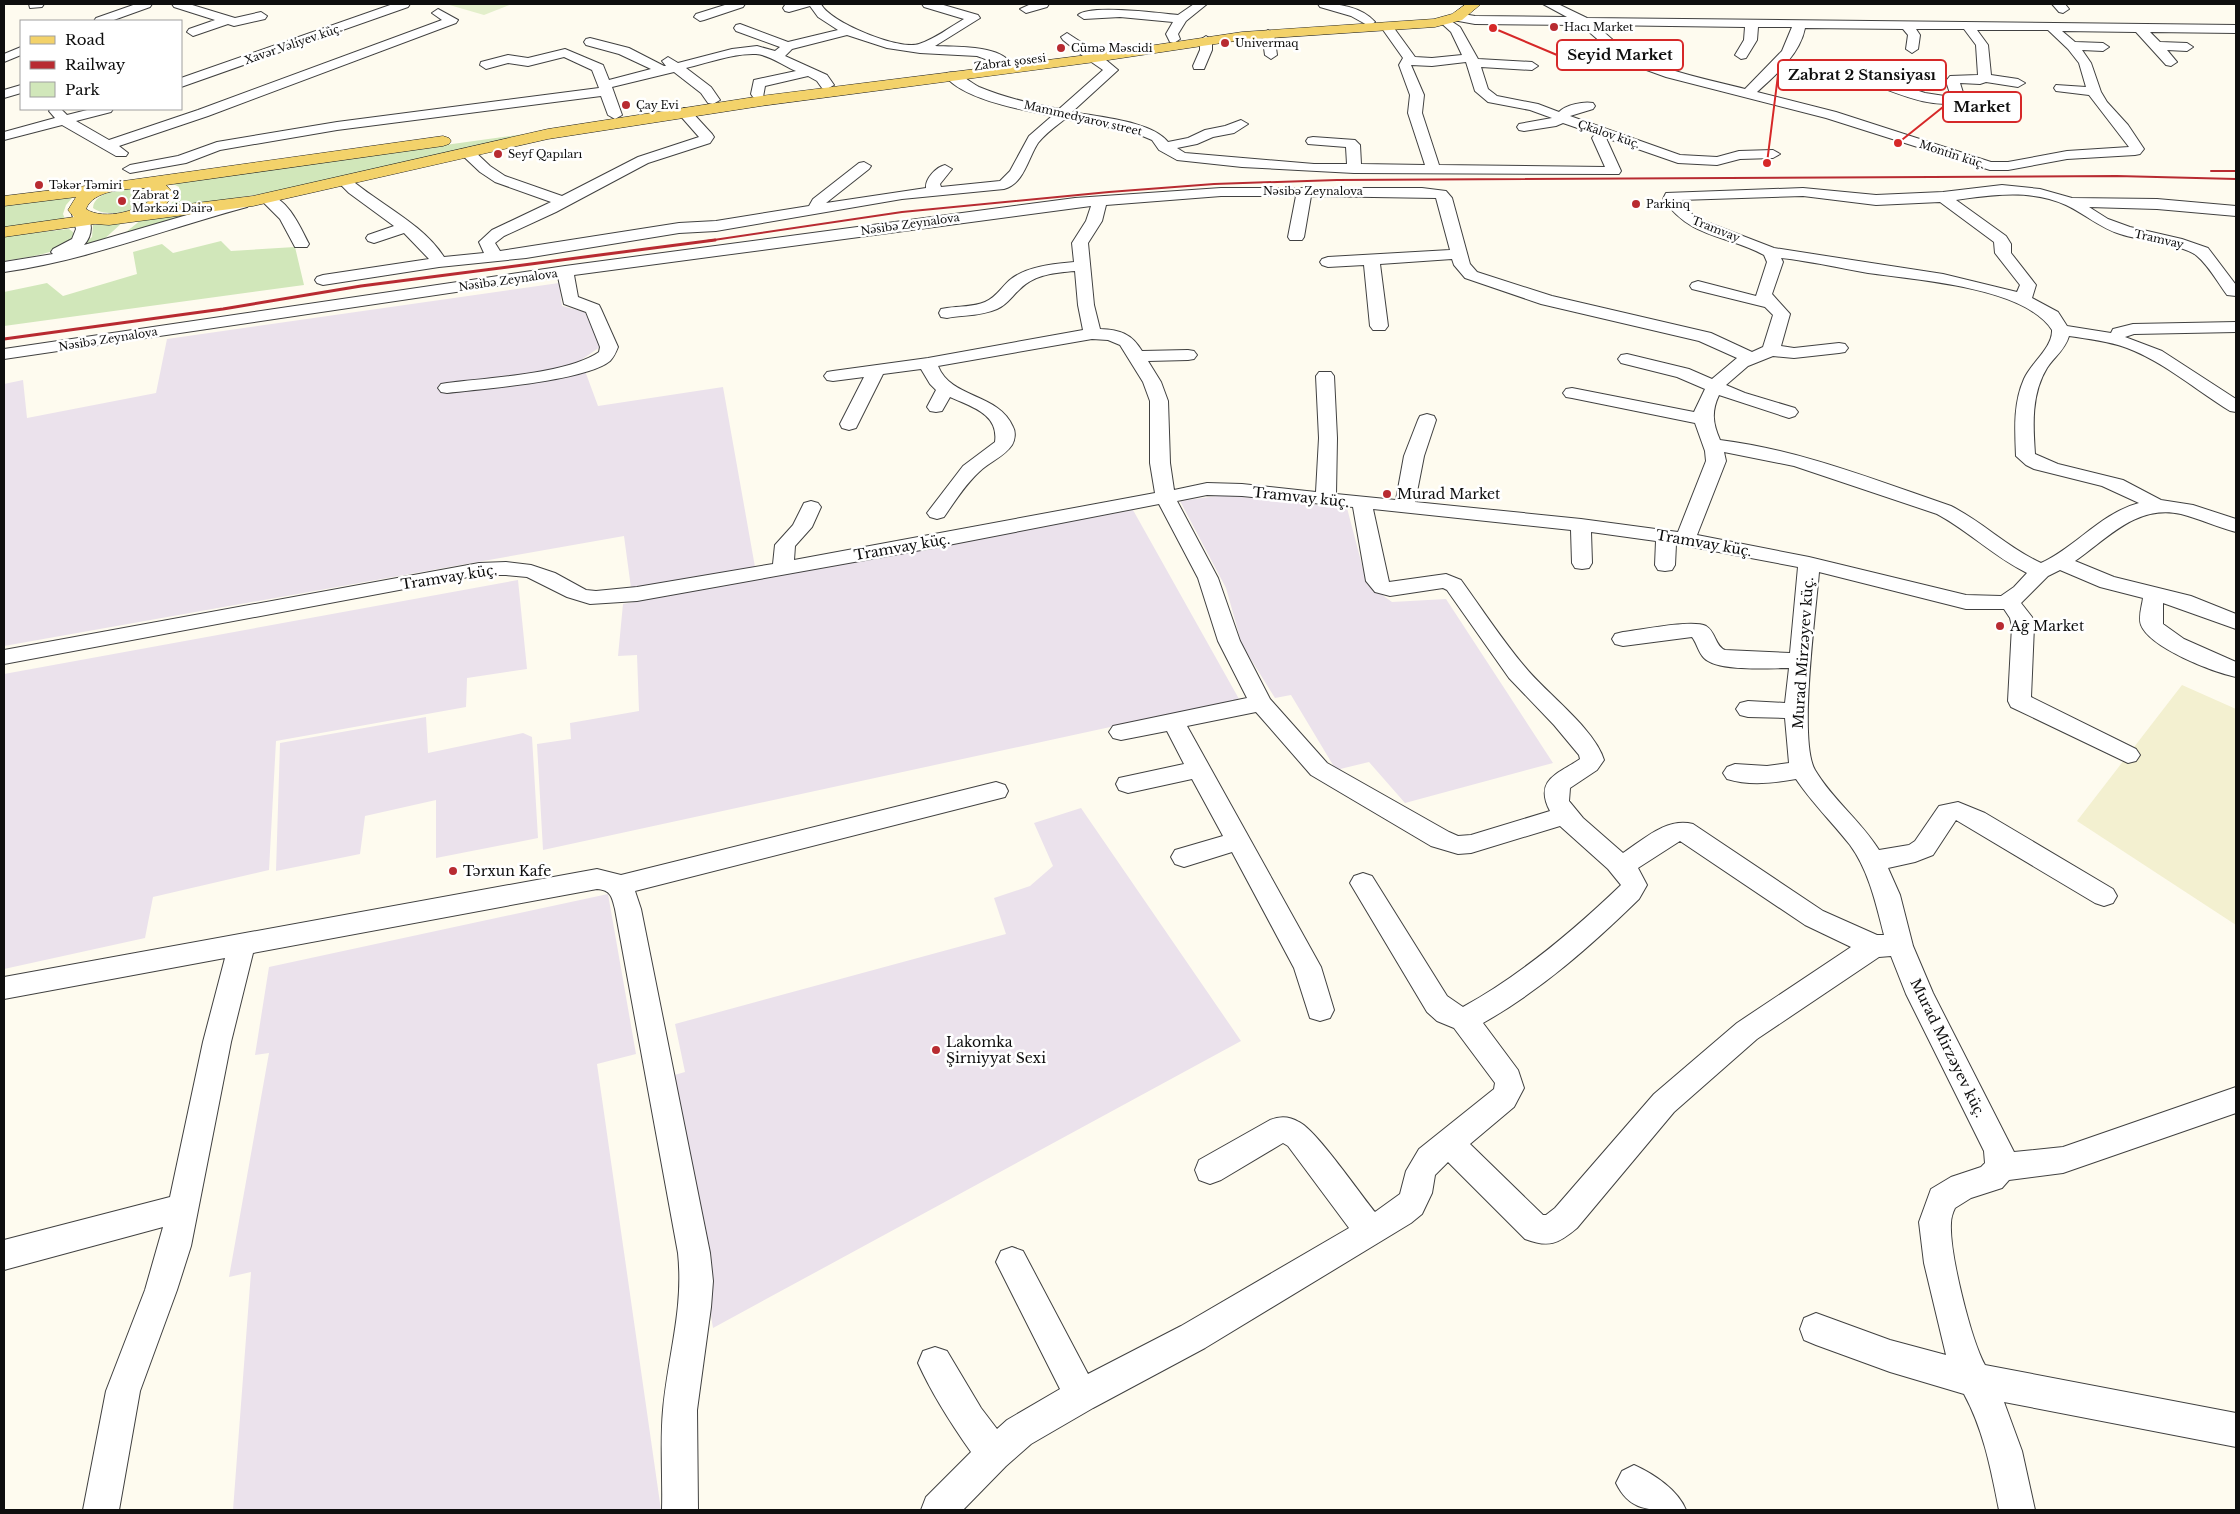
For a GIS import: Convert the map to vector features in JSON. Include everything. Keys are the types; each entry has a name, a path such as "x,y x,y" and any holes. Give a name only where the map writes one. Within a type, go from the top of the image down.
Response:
{"main road":[{"name":"Zabrat şosesi","path":"617,118 713,100 758,94 1006,66 1206,40 1268,34 1386,27 1453,14 1474,4"},
{"name":"Zabrat şosesi","path":"1092,55 1174,39 1237,31 1427,17 1445,12 1453,14"},
{"name":"Zabrat şosesi","path":"108,188 135,179 617,118 684,112 952,76 1006,66"},
{"path":"4,232 85,218 117,218 146,212 261,200 617,118"},
{"path":"135,179 164,190 164,199 146,212"},
{"path":"4,201 108,188"},
{"path":"85,218 77,210 81,201 108,188"}],"street":[{"path":"178,4 227,20 241,22 261,16"},
{"name":"Xavər Vəliyev küç.","path":"182,83 404,4"},
{"path":"700,17 739,4"},
{"path":"789,8 805,4"},
{"path":"815,4 816,9 847,31 873,41 920,49 988,54 999,58 1006,66"},
{"path":"920,49 974,17 928,4"},
{"path":"1026,9 1043,4"},
{"path":"1174,39 1172,34 1181,19 1201,4"},
{"path":"1324,4 1355,13 1369,22"},
{"name":"Montin küç.","path":"1549,4 1584,21 1623,54 1635,61 1671,74 1831,115 1990,166 2008,166 2078,154 2131,153 2137,149 2123,128 2101,104 2094,92 2089,69 2072,46 2050,26"},
{"path":"103,20 141,5"},
{"path":"109,144 212,110 452,20 438,13"},
{"path":"1084,15 1120,13 1181,19"},
{"path":"1453,14 1475,20 1751,23 1801,19 1906,25 2236,29"},
{"name":"Çkalov küç.","path":"1453,14 1456,30 1472,60 1482,90 1488,96 1501,102 1534,107 1602,133 1653,148 1678,159 1717,161 1739,155 1773,154"},
{"path":"1746,94 1767,75 1791,46 1798,36 1801,19"},
{"path":"193,32 227,20"},
{"path":"1741,55 1754,34 1751,23"},
{"path":"1906,25 1914,35 1912,49"},
{"path":"1968,25 1982,45 1985,78"},
{"path":"1386,27 1406,53 1408,60 1406,68 1418,99 1415,113 1433,168"},
{"path":"2139,27 2171,62"},
{"path":"740,28 788,46"},
{"path":"777,56 788,46 847,31"},
{"path":"873,41 898,31"},
{"path":"1268,34 1271,55"},
{"path":"323,280 439,262 490,257 709,227 815,209 934,192 998,186 1008,183 1028,147 1062,113 1110,72 1109,68 1067,37"},
{"path":"1199,66 1206,50 1206,40"},
{"path":"590,42 624,51 670,69 706,90 713,100"},
{"path":"2072,46 2103,47"},
{"path":"2158,46 2187,47"},
{"path":"60,116 120,152 135,179 217,146 337,126 605,88 670,69 747,50 764,51 777,56 789,64 822,78 826,85"},
{"path":"670,69 664,56 673,51"},
{"path":"4,58 20,52"},
{"path":"486,65 508,59 528,62 565,53 595,66 617,118"},
{"path":"1408,60 1432,62 1472,60 1532,66"},
{"path":"758,94 758,83 810,72"},
{"name":"Mammedyarov street","path":"952,76 962,85 990,96 1137,129 1157,137 1164,147 1182,157 1242,163 1354,169 1433,168 1614,171 1601,145 1599,138 1602,133"},
{"path":"1882,83 1931,98 1952,101 1958,99 1953,81 1955,79 1985,78 2018,83"},
{"path":"1912,81 1956,88"},
{"path":"2061,88 2094,92"},
{"path":"5,94 20,89"},
{"path":"1524,126 1545,125 1562,118 1567,111 1588,106"},
{"path":"4,136 60,116 99,110"},
{"path":"490,257 492,251 487,242 490,238 564,202 643,160 705,140 707,137 684,112"},
{"path":"1164,147 1192,141 1210,133 1229,130 1241,124"},
{"path":"1313,140 1353,145 1354,169"},
{"path":"2035,147 2052,157"},
{"path":"467,152 485,169 500,179 564,202"},
{"path":"815,209 818,202 864,166"},
{"path":"934,192 933,182 945,169"},
{"path":"344,182 358,195 405,228 431,250 439,262"},
{"name":"Tramvay","path":"1771,252 1750,242 1697,223 1688,218 1670,197 1674,195 1803,192 1865,200 1943,197 1990,190 2008,190 2040,193 2071,202 2158,204 2236,211"},
{"path":"1296,237 1304,191"},
{"name":"Nəsibə Zeynalova","path":"4,354 565,271 1011,211 1099,201 1221,192 1304,191 1422,192 1441,194 1444,198 1462,264 1471,276 1504,294 1574,306 1705,337 1733,348 1762,354 1798,369"},
{"path":"1943,197 2000,239 2003,244 2003,253 2028,285 2023,300"},
{"path":"4,267 81,253 193,217 261,200 291,222 301,244"},
{"path":"1092,334 1086,305 1080,243 1094,221 1098,212 1099,201"},
{"name":"Tramvay","path":"2071,202 2084,211 2125,231 2176,242 2202,251 2233,292"},
{"path":"81,253 105,242 146,212"},
{"path":"668,216 691,228"},
{"path":"4,267 54,254 75,245 84,234 85,218"},
{"path":"374,238 405,228"},
{"path":"1762,354 1782,314 1769,302 1764,294 1775,262 1771,252 1952,280 1979,286 2023,300 2045,310 2054,318 2061,330 2058,344 2037,368 2025,403 2023,413 2026,456 2038,463 2116,485 2134,492 2157,506"},
{"path":"1328,262 1460,254"},
{"path":"1370,259 1379,326"},
{"path":"947,313 989,306 996,303 1017,282 1033,273 1048,269 1082,266"},
{"path":"447,388 554,372 574,368 604,357 610,347 596,314 588,307 570,300 565,271"},
{"path":"1698,286 1756,302 1769,302"},
{"path":"2116,338 2119,333 2133,329 2236,326"},
{"path":"2061,330 2116,338 2158,356 2236,407"},
{"path":"833,376 928,363 1092,334 1120,338 1130,344 1138,356 1152,382 1159,401 1160,463 1164,496 1208,578 1229,641 1261,703 1319,769 1440,839 1458,845 1470,844 1565,815"},
{"path":"1666,565 1676,537 1716,461 1714,445 1703,419 1709,396 1715,388 1732,370 1762,354 1839,348"},
{"path":"1138,356 1188,355"},
{"path":"1627,359 1683,373 1739,398 1789,412"},
{"path":"928,363 933,376 946,389 975,400 990,410 999,420 1005,436 1004,443 998,449 966,474 937,513"},
{"path":"849,424 876,371"},
{"path":"1325,376 1328,438 1326,499"},
{"path":"936,406 946,389"},
{"path":"1572,394 1703,419"},
{"path":"1404,507 1414,456 1427,420"},
{"path":"1714,445 1735,446 1770,454 1944,510 1963,520 2014,559 2183,601 2236,622"},
{"name":"Tramvay küç.","path":"4,657 480,569 507,568 524,570 543,576 580,595 604,598 638,594 938,541 1207,489 1227,489 1581,525 1676,537 1809,563 1966,602 1995,604 2009,601"},
{"path":"1362,503 1377,581 1382,587 1390,589 1446,581 1454,585 1462,593 1518,673 1562,719 1590,753 1592,760 1590,765 1565,778 1557,788 1556,800 1565,815 1585,836 1622,866 1632,878 1634,886 1630,892 1566,950 1525,982 1464,1020"},
{"path":"2128,755 2019,701 2023,626 2021,617 2009,601 2020,595 2051,567 2140,508 2157,506 2184,510 2236,526"},
{"path":"784,569 785,545 802,526 811,507"},
{"path":"1581,525 1582,563"},
{"name":"Murad Mirzəyev küç.","path":"1809,563 1796,711 1798,752 1802,770 1816,790 1859,839 1873,861 1887,895 1887,946 1920,994 1999,1150 2001,1167"},
{"path":"2154,594 2152,624 2156,631 2169,640 2236,670"},
{"path":"1623,639 1696,630 1704,635 1710,651 1718,657 1739,660 1799,661"},
{"path":"1121,732 1261,703"},
{"path":"1748,709 1796,711"},
{"path":"1173,721 1307,967 1320,1010"},
{"path":"1128,784 1199,769"},
{"path":"1734,773 1767,775 1802,770"},
{"path":"619,885 996,791"},
{"path":"1873,861 1915,853 1924,848 1948,812 1958,810 2104,896"},
{"path":"1622,866 1674,832 1684,831 1814,918 1887,946"},
{"path":"1184,857 1238,841"},
{"path":"4,988 597,879 609,879 619,885 625,894 628,909 696,1272 695,1307 680,1410 680,1510"},
{"path":"939,1510 994,1454 1019,1432 1081,1396 1193,1337 1371,1232 1411,1204 1417,1194 1421,1171 1430,1158 1504,1098 1510,1088 1508,1079 1464,1020 1447,1013 1437,1004 1363,883"},
{"path":"101,1510 122,1391 161,1290 175,1246 217,1042 242,944"},
{"path":"1449,1144 1536,1229 1552,1230 1566,1218 1672,1096 1746,1031 1887,946"},
{"path":"2017,1510 2005,1451 1986,1400 1964,1360 1959,1345 1940,1263 1935,1222 1942,1199 1962,1187 1991,1178 2001,1167 2063,1160 2236,1100"},
{"path":"1210,1170 1280,1129 1289,1131 1298,1137 1371,1232"},
{"path":"4,1255 183,1208"},
{"path":"1012,1262 1081,1396"},
{"path":"1816,1329 1890,1356 1975,1380 2236,1430"},
{"path":"935,1363 969,1420 994,1454"},
{"path":"1634,1483 1668,1510"}],"shaded area":[{"path":"559,283 562,306 585,312 600,347 581,360 598,406 723,387 755,567 631,588 624,536 4,646 4,384 23,380 27,418 156,393 167,339"},
{"path":"1224,495 1347,508 1367,584 1392,602 1446,599 1553,763 1405,803 1369,762 1336,770 1291,695 1275,698 1242,645 1226,588 1180,501"},
{"path":"1133,510 1239,699 543,850 537,744 571,739 570,723 639,711 637,655 618,656 623,604"},
{"path":"518,580 527,669 467,678 466,707 276,741 269,870 153,897 145,938 4,969 4,674"},
{"path":"2182,685 2236,709 2236,925 2077,821"},
{"path":"426,717 428,753 523,733 532,737 538,838 436,858 436,800 365,816 360,854 276,871 280,743"},
{"path":"1081,808 1241,1041 713,1328 671,1076 685,1072 675,1024 1006,934 994,898 1030,886 1053,866 1034,823"},
{"path":"608,894 636,1054 597,1064 661,1510 233,1510 251,1272 229,1277 269,1053 255,1055 269,967"}],"green space":[{"path":"446,4 512,4 484,15"},
{"path":"525,134 304,186 214,201 169,206 180,192 179,187 171,183"},
{"name":"Zabrat 2 Mərkəzi Dairə","path":"141,189 151,194 152,197 132,210 107,213 93,208 99,197 105,194 120,190"},
{"path":"73,197 66,205 63,214 65,219 4,228 4,206"},
{"path":"193,214 121,236 141,220"},
{"path":"123,222 102,241 80,247 92,237 93,225"},
{"path":"69,229 73,232 72,239 57,250 4,261 4,236"},
{"path":"221,241 231,251 295,247 304,285 4,326 4,292 47,283 63,296 137,274 133,252 162,244 173,253"}],"railway":[{"path":"2211,171 2236,171"},
{"path":"707,241 902,212 1214,184 1337,180 2117,176 2236,179"},
{"path":"4,339 223,309 361,286 715,240"}],"place":[{"name":"Hacı Market","path":"1554,27"},
{"name":"Seyid Market","path":"1493,28"},
{"name":"Univermaq","path":"1225,43"},
{"name":"Cümə Məscidi","path":"1061,48"},
{"name":"Çay Evi","path":"626,105"},
{"name":"Market","path":"1898,143"},
{"name":"Seyf Qapıları","path":"498,154"},
{"name":"Zabrat 2 Stansiyası","path":"1767,163"},
{"name":"Təkər Təmiri","path":"39,185"},
{"name":"Zabrat 2 Mərkəzi Dairə","path":"122,201"},
{"name":"Parkinq","path":"1636,204"},
{"name":"Murad Market","path":"1387,494"},
{"name":"Ağ Market","path":"2000,626"},
{"name":"Tərxun Kafe","path":"453,871"},
{"name":"Lakomka Şirniyyat Sexi","path":"936,1050"}]}
